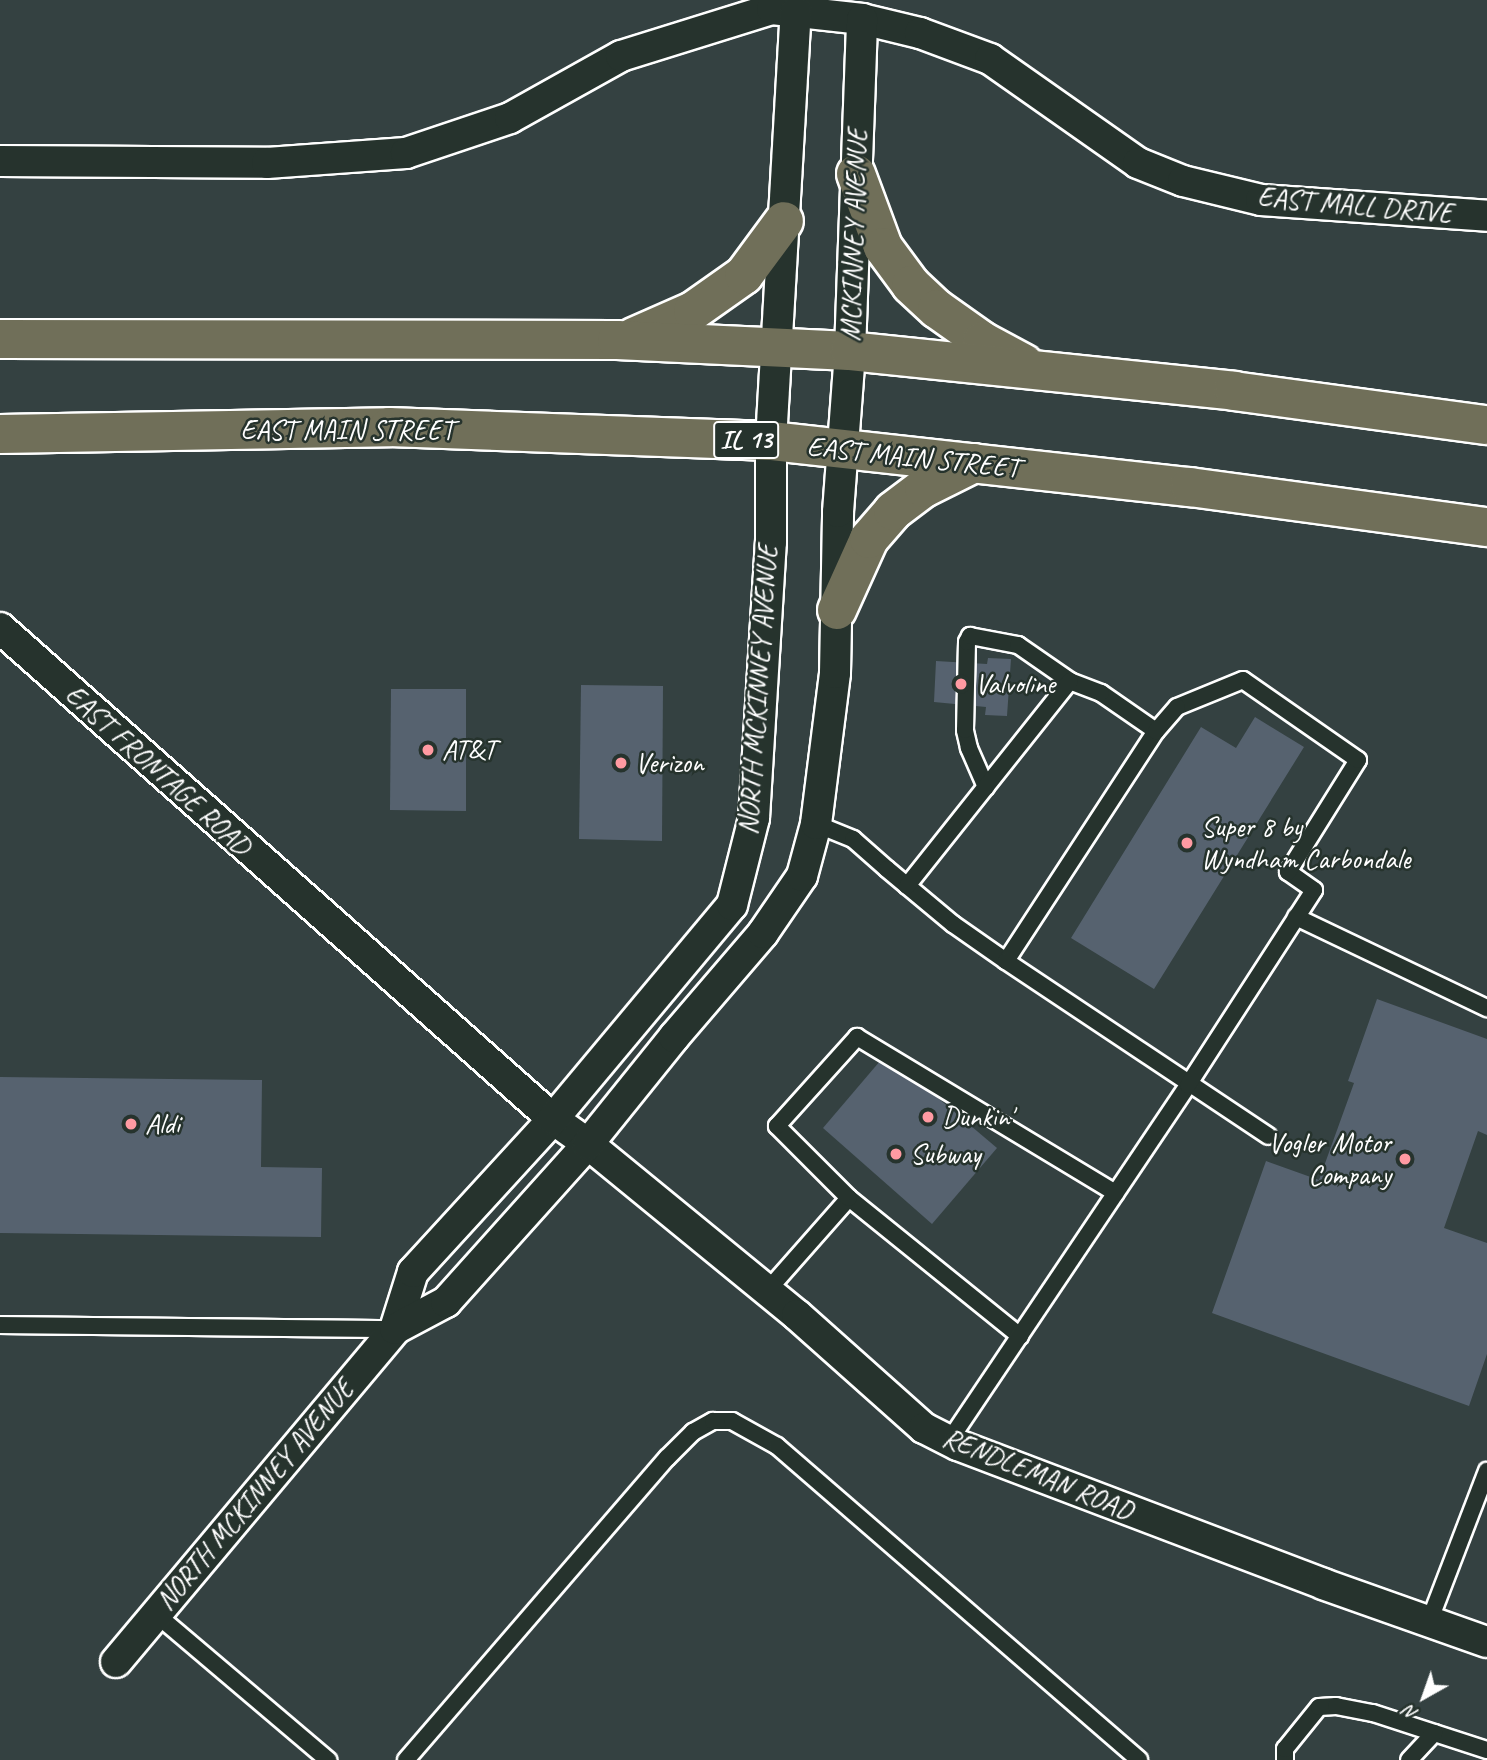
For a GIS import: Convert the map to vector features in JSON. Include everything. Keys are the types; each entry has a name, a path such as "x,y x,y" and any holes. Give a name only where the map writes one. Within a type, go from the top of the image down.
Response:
{"highway":[{"path":"856,174 883,247 911,285 937,309 982,341 1040,372"},
{"path":"627,340 693,311 744,275 784,221"},
{"path":"0,339 627,340 850,351 1234,391 1487,425"},
{"name":"EAST MAIN STREET","path":"0,434 389,427 771,441 841,451 1190,487 1487,527"},
{"path":"836,610 869,539 893,511 924,488 974,463"}],"street":[{"name":"EAST MALL DRIVE","path":"0,161 267,163 406,153 510,118 621,56 772,9 862,19 920,33 990,59 1138,163 1183,181 1261,200 1487,216"},
{"name":"NORTH MCKINNEY AVENUE","path":"395,1329 413,1272 553,1119 732,905 754,818 771,542 771,441 796,12"},
{"name":"MCKINNEY AVENUE","path":"841,451 850,351 862,19"},
{"name":"NORTH MCKINNEY AVENUE","path":"116,1662 395,1329 446,1302 588,1144 674,1037 763,933 802,876 816,824 835,673 841,451"},
{"name":"EAST FRONTAGE ROAD","path":"0,628 553,1119"},
{"name":"RENDLEMAN ROAD","path":"553,1119 588,1144 767,1291 924,1428 949,1441 1487,1642"}],"lane":[{"path":"986,787 969,748 965,730 967,642 970,636 978,635 1018,645 1070,681 1101,693 1156,731"},
{"path":"949,1441 1188,1085 1314,890 1288,872 1358,760 1243,680 1177,706 1156,731 1006,961"},
{"path":"907,886 1070,681"},
{"path":"816,824 853,839 953,924 1188,1085 1268,1136"},
{"path":"1296,917 1487,1007"},
{"path":"1020,1336 849,1198 776,1126 857,1037 1116,1193"},
{"path":"767,1291 849,1198"},
{"path":"0,1325 395,1329"},
{"path":"406,1760 667,1458 693,1432 713,1421 732,1421 777,1446 1139,1760"},
{"path":"1429,1622 1487,1471"},
{"path":"156,1614 328,1760"},
{"path":"1285,1760 1284,1749 1319,1707 1336,1706 1373,1713 1487,1750"},
{"path":"1409,1760 1434,1733"}],"building":[{"path":"988,658 1011,659 1007,716 985,715 986,707 934,702 936,661 987,664"},
{"name":"Verizon","path":"581,685 663,686 662,841 579,839"},
{"name":"AT&T","path":"391,689 466,689 466,811 390,810"},
{"name":"Super 8 by Wyndham Carbondale","path":"1255,717 1304,747 1154,989 1071,938 1201,727 1236,748"},
{"path":"1377,999 1487,1039 1487,1135 1478,1131 1444,1228 1487,1243 1487,1354 1469,1406 1212,1313 1266,1161 1319,1180 1354,1083 1348,1081"},
{"path":"886,1054 997,1148 932,1224 823,1128"},
{"name":"Aldi","path":"0,1077 262,1080 261,1167 322,1168 321,1237 0,1233"}],"place":[{"name":"Valvoline","path":"961,684"},
{"name":"AT&T","path":"428,750"},
{"name":"Verizon","path":"621,763"},
{"name":"Super 8 by Wyndham Carbondale","path":"1187,843"},
{"name":"Dunkin'","path":"928,1117"},
{"name":"Aldi","path":"131,1124"},
{"name":"Subway","path":"896,1154"},
{"name":"Vogler Motor Company","path":"1405,1159"}]}
